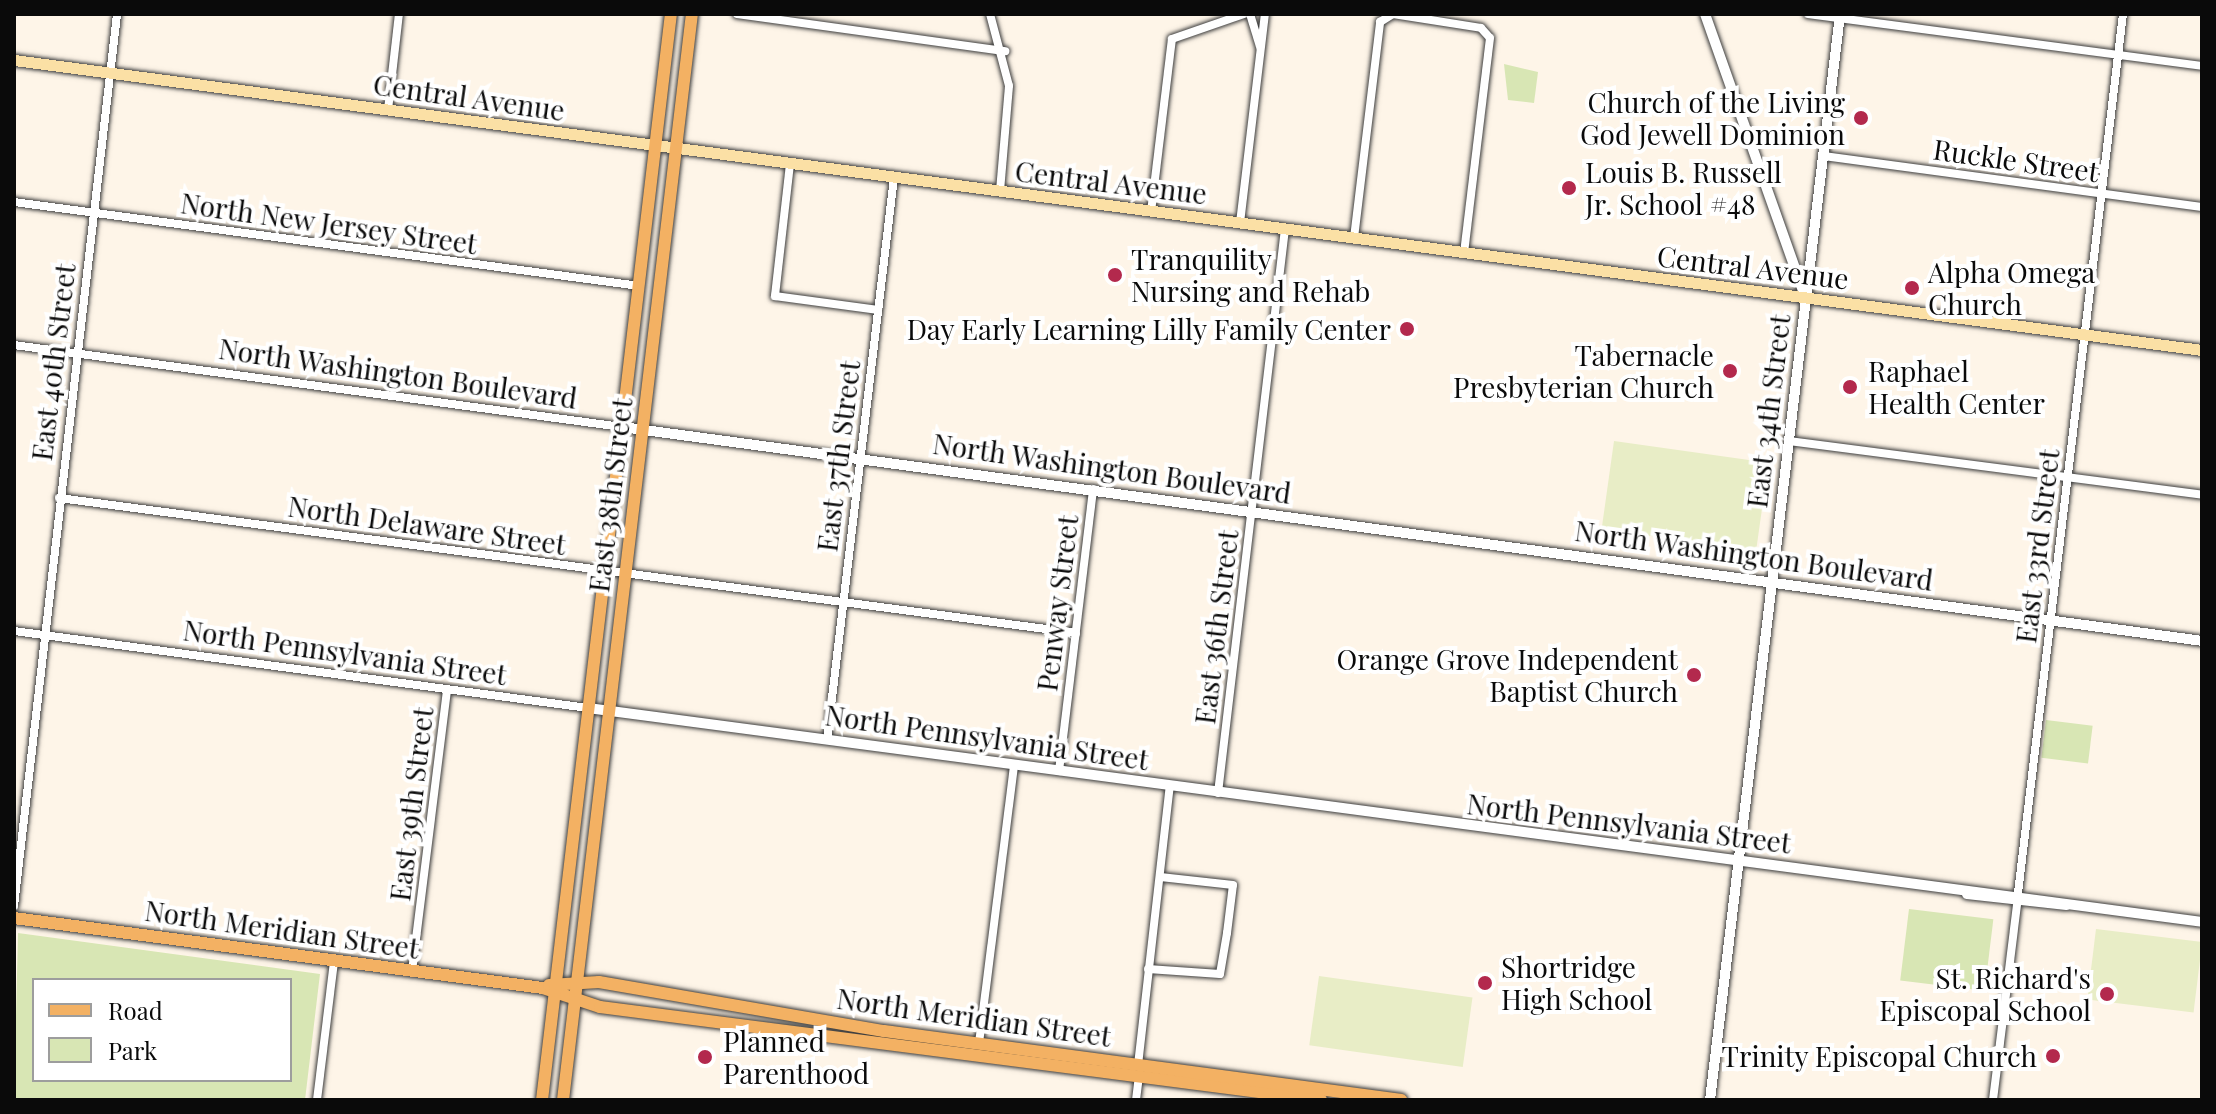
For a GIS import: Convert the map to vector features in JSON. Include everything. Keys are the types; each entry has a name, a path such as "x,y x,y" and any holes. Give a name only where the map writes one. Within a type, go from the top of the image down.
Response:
{"main road":[{"name":"East 38th Street","path":"542,1100 548,993 556,980 671,14"},
{"name":"East 38th Street","path":"563,1100 692,14"},
{"name":"Central Avenue","path":"14,60 2202,350"},
{"name":"North Meridian Street","path":"14,918 412,971 548,993 574,1001 1401,1100"},
{"name":"North Meridian Street","path":"556,980 979,1043 1321,1100"}],"street":[{"name":"East 40th Street","path":"14,906 117,14"},
{"path":"388,110 399,14"},
{"path":"737,14 1005,51"},
{"path":"990,14 1005,51 1010,92 1000,192"},
{"path":"1151,212 1172,39 1247,14 1261,51"},
{"path":"1240,223 1265,14"},
{"path":"1354,238 1380,22 1389,14 1481,28 1490,40 1464,253"},
{"path":"1705,14 1806,299"},
{"path":"1808,14 2202,66"},
{"name":"East 33rd Street","path":"1993,1100 2123,14"},
{"name":"East 34th Street","path":"1710,1100 1840,16"},
{"name":"Ruckle Street","path":"1824,156 2202,207"},
{"path":"790,164 775,296 878,310"},
{"name":"East 37th Street","path":"827,740 894,177"},
{"name":"North New Jersey Street","path":"14,202 639,286"},
{"name":"East 36th Street","path":"1218,793 1285,229"},
{"name":"North Washington Boulevard","path":"14,345 2202,641"},
{"path":"1789,441 2202,495"},
{"name":"Penway Street","path":"1059,771 1093,489"},
{"name":"North Delaware Street","path":"59,498 1076,633"},
{"name":"North Pennsylvania Street","path":"14,631 2202,922"},
{"name":"East 39th Street","path":"412,971 447,690"},
{"path":"979,1043 1014,765"},
{"path":"1136,1100 1170,786"},
{"path":"1148,969 1220,974 1227,933 1233,885 1160,877"},
{"path":"317,1100 334,961"}],"green space":[{"path":"1504,64 1538,72 1534,103 1508,100"},
{"path":"1614,441 1768,463 1756,551 1602,529"},
{"path":"2046,720 2093,726 2088,763 2041,758"},
{"path":"1909,909 1993,919 1985,991 1900,980"},
{"path":"2096,929 2202,942 2194,1013 2087,999"},
{"path":"18,933 320,974 305,1100 14,1100"},
{"path":"1319,976 1472,998 1463,1067 1309,1045"}],"place":[{"name":"Church of the Living God Jewell Dominion","path":"1861,118"},
{"name":"Louis B. Russell Jr. School #48","path":"1569,188"},
{"name":"Tranquility Nursing and Rehab","path":"1115,275"},
{"name":"Alpha Omega Church","path":"1912,288"},
{"name":"Day Early Learning Lilly Family Center","path":"1407,329"},
{"name":"Tabernacle Presbyterian Church","path":"1730,371"},
{"name":"Raphael Health Center","path":"1850,387"},
{"name":"Orange Grove Independent Baptist Church","path":"1694,675"},
{"name":"Shortridge High School","path":"1485,983"},
{"name":"St. Richard's Episcopal School","path":"2107,994"},
{"name":"Trinity Episcopal Church","path":"2053,1056"},
{"name":"Planned Parenthood","path":"705,1057"}]}
